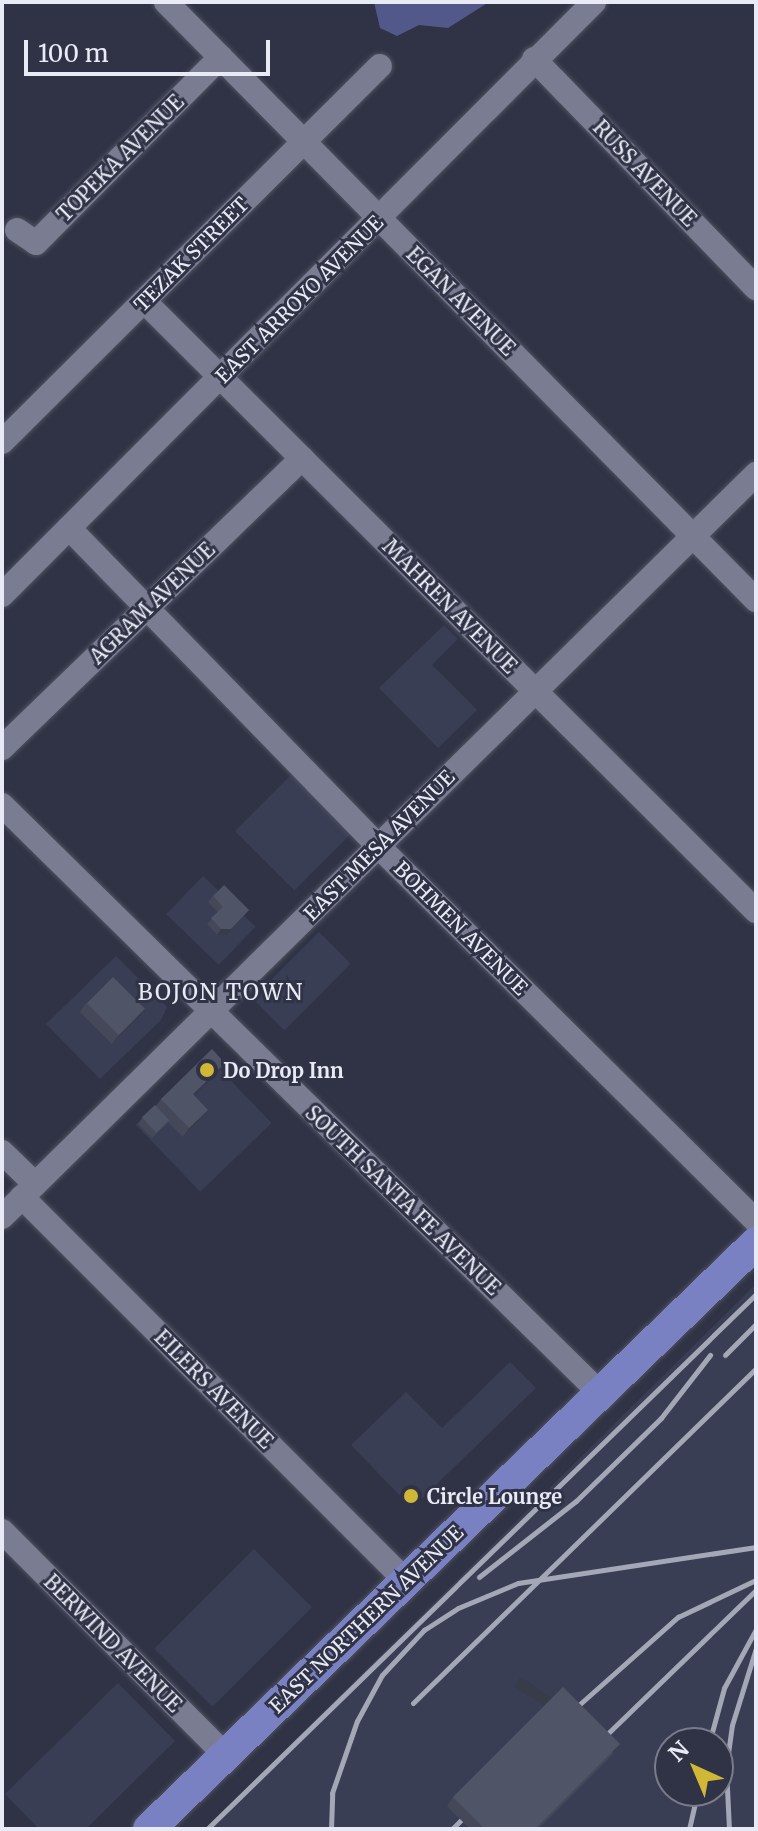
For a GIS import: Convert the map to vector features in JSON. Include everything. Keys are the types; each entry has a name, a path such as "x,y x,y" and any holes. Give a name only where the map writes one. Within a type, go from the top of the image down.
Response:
{"main road":[{"name":"EAST NORTHERN AVENUE","path":"149,1829 756,1243"}],"street":[{"name":"EGAN AVENUE","path":"166,2 756,600"},
{"name":"EAST ARROYO AVENUE","path":"2,595 594,2"},
{"name":"TOPEKA AVENUE","path":"17,230 36,243 221,57"},
{"name":"RUSS AVENUE","path":"534,59 756,288"},
{"name":"TEZAK STREET","path":"2,442 380,66"},
{"name":"MAHREN AVENUE","path":"144,301 756,911"},
{"name":"AGRAM AVENUE","path":"2,748 302,458"},
{"name":"EAST MESA AVENUE","path":"2,1217 756,474"},
{"name":"BOHMEN AVENUE","path":"69,528 378,846 756,1221"},
{"name":"SOUTH SANTA FE AVENUE","path":"7,819 210,1011 600,1393"},
{"name":"EILERS AVENUE","path":"2,1152 29,1190 406,1581"},
{"name":"BERWIND AVENUE","path":"2,1531 225,1755"}],"shaded area":[{"path":"374,2 489,2 448,28 419,25 397,36 380,28"},
{"path":"444,625 458,639 432,665 477,710 438,748 379,688"},
{"path":"293,773 352,832 294,890 235,831"},
{"path":"203,876 256,927 219,965 166,914"},
{"path":"319,932 351,964 284,1030 253,998"},
{"path":"116,956 167,1007 161,1020 100,1079 46,1024"},
{"path":"207,1056 272,1123 200,1192 136,1125"},
{"path":"756,1284 756,1829 205,1829"},
{"path":"510,1362 536,1388 412,1508 351,1445 406,1392 442,1428"},
{"path":"254,1549 312,1607 212,1707 154,1649"},
{"path":"118,1683 175,1741 86,1829 39,1829 5,1794"}],"building":[{"path":"224,885 249,910 231,929 221,929 211,918 223,907 213,896"},
{"path":"113,977 145,1009 119,1035 87,1003"},
{"path":"212,1049 225,1063 193,1094 208,1110 189,1128 161,1099"},
{"path":"155,1105 169,1120 156,1133 142,1117"},
{"path":"563,1687 620,1744 535,1829 485,1829 453,1797"}],"railway":[{"path":"207,1829 756,1294"},
{"path":"725,1355 756,1324"},
{"path":"479,1577 576,1501 661,1418 710,1355"},
{"path":"413,1703 756,1368"},
{"path":"331,1829 332,1793 357,1721 382,1675 424,1630 458,1608 518,1583 756,1547"},
{"path":"572,1711 678,1617 756,1580"},
{"path":"601,1740 756,1590"},
{"path":"713,1727 724,1688 756,1629"},
{"path":"729,1829 726,1768 732,1725 756,1648"},
{"path":"689,1829 694,1807"},
{"path":"452,1829 461,1820"}],"place":[{"name":"Do Drop Inn","path":"207,1070"},
{"name":"Circle Lounge","path":"411,1496"}],"district":[{"name":"BOJON TOWN","path":"221,993"}]}
